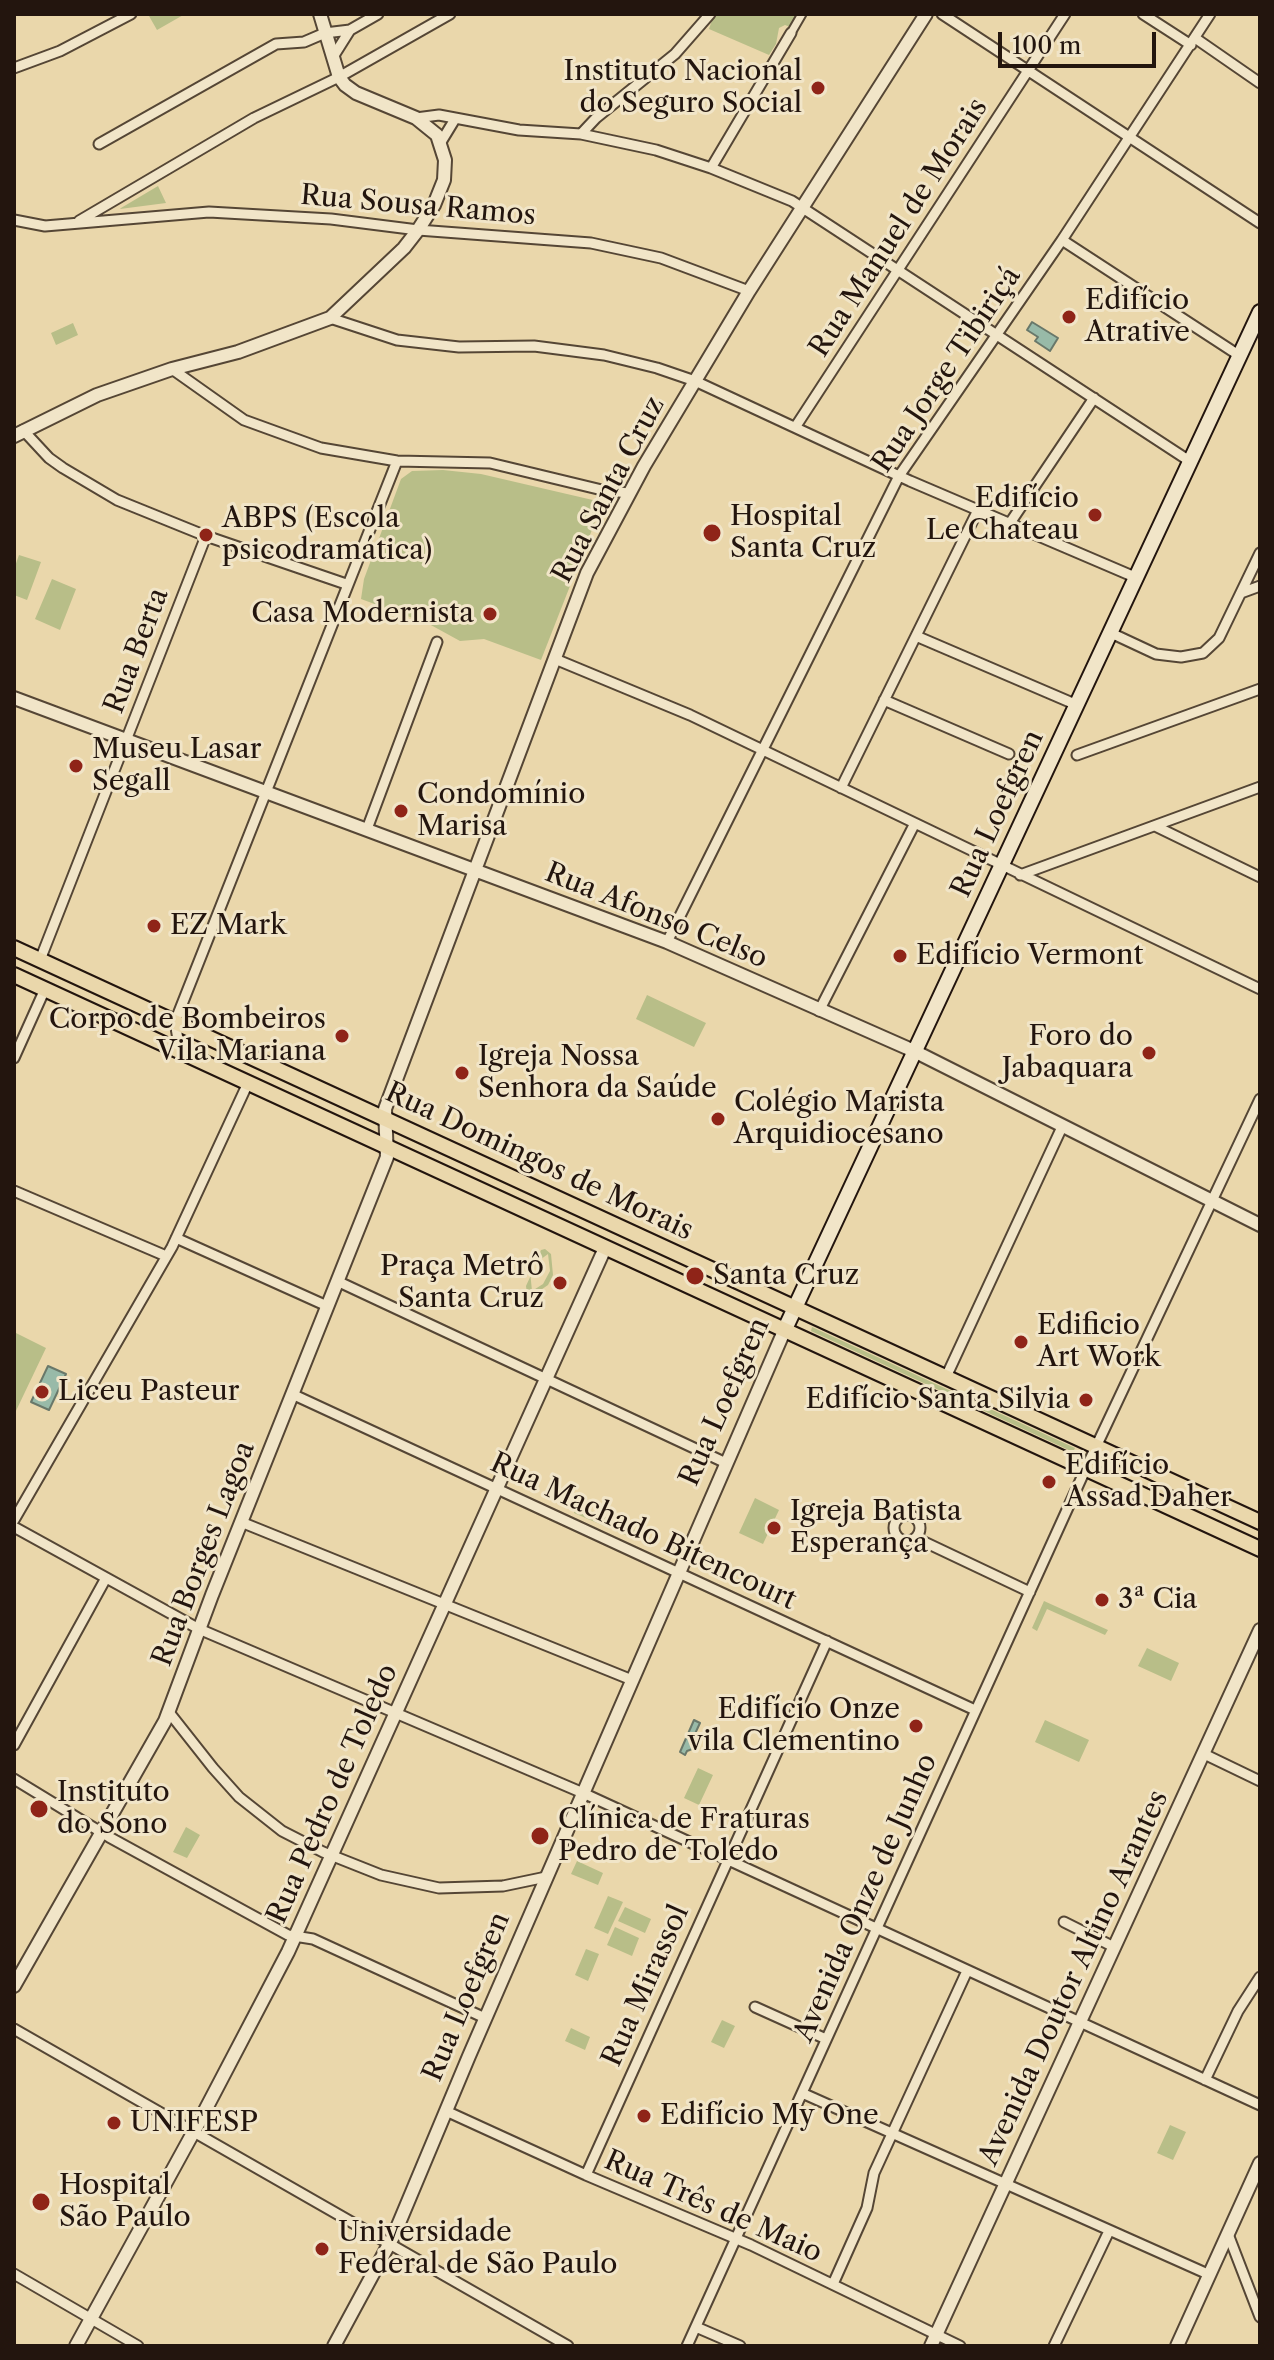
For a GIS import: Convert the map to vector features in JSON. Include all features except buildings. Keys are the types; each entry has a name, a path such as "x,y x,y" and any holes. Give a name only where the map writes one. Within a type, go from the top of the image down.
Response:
{"main road":[{"name":"Rua Loefgren","path":"785,1329 1260,312"},
{"name":"Rua Domingos de Morais","path":"14,948 1260,1522"},
{"name":"Rua Domingos de Morais","path":"14,975 1260,1549"}],"street":[{"path":"14,68 60,51 131,14"},
{"path":"320,14 339,77 356,93 416,118 433,129 441,142 445,160 444,180 434,205 418,230 404,248 330,318 238,352 172,369 97,395 18,433 100,492 206,536 346,584"},
{"path":"99,144 276,44 304,42 325,33 350,30 378,14"},
{"path":"76,223 254,118 339,77 450,14"},
{"path":"581,134 596,118 675,54 710,14"},
{"path":"711,168 802,14"},
{"name":"Rua Santa Cruz","path":"384,1119 385,1109 587,573 625,499 749,291 926,14"},
{"path":"942,14 1260,223"},
{"name":"Rua Manuel de Morais","path":"796,426 1065,14"},
{"path":"1143,14 1260,83"},
{"name":"Rua Jorge Tibiriçá","path":"667,942 899,476 1062,240 1210,14"},
{"path":"333,57 350,30"},
{"path":"416,118 439,115 519,130 581,134 656,150 711,168 802,206 1191,462"},
{"path":"441,142 455,119"},
{"name":"Rua Sousa Ramos","path":"14,220 34,226 209,212 331,219 418,230 591,243 623,248 691,267 749,291"},
{"path":"1062,240 1240,356"},
{"path":"330,318 397,340 459,347 534,346 604,355 657,368 695,381 899,476 1137,578"},
{"path":"172,369 231,412 266,430 335,451 397,461 490,463 602,490 625,499"},
{"path":"1010,523 1094,398"},
{"path":"180,1051 175,1022 397,461"},
{"path":"841,788 978,510"},
{"name":"Rua Berta","path":"40,960 206,536"},
{"path":"1111,633 1156,654 1170,657 1198,655 1215,644 1260,553"},
{"path":"1241,593 1260,586"},
{"path":"916,636 1075,710"},
{"path":"367,829 437,642"},
{"path":"555,659 690,715 1260,989"},
{"path":"1077,755 1260,689"},
{"name":"Rua Afonso Celso","path":"14,698 667,942 914,1051 1260,1225"},
{"path":"884,700 1009,754"},
{"path":"1020,875 1260,787"},
{"path":"819,1011 914,825"},
{"path":"1155,826 1260,877"},
{"path":"14,1058 45,989"},
{"path":"14,1520 176,1238 248,1083"},
{"name":"Avenida Onze de Junho","path":"687,2346 1086,1468 1260,1099"},
{"name":"Rua Borges Lagoa","path":"14,1986 168,1711 387,1157 384,1119"},
{"path":"946,1377 1062,1127"},
{"path":"14,1191 166,1256"},
{"path":"176,1238 327,1306"},
{"name":"Rua Pedro de Toledo","path":"76,2346 193,2133 295,1936 605,1248"},
{"path":"337,1281 726,1463"},
{"name":"Rua Loefgren","path":"334,2346 390,2243 785,1329"},
{"name":"Rua Machado Bitencourt","path":"292,1394 975,1710"},
{"path":"241,1522 632,1680"},
{"path":"14,1527 199,1629 583,1793 1260,2105"},
{"path":"916,1538 1030,1592"},
{"path":"14,1745 106,1578"},
{"name":"Avenida Doutor Altino Arantes","path":"934,2340 1260,1630"},
{"name":"Rua Mirassol","path":"586,2175 827,1641"},
{"path":"168,1711 213,1768 246,1803 282,1831 331,1856 381,1875 439,1888 503,1886 546,1877"},
{"path":"1204,1754 1260,1781"},
{"path":"14,1779 100,1832 288,1935 313,1939 485,2018"},
{"path":"1064,1922 1114,1947"},
{"path":"833,2284 867,2208 872,2179 891,2134 967,1971"},
{"path":"1205,2080 1238,2011 1260,1977"},
{"path":"755,2007 826,2039"},
{"path":"14,2029 568,2346"},
{"path":"802,2093 1210,2275"},
{"name":"Rua Três de Maio","path":"446,2111 586,2175 736,2238 833,2284 934,2340 960,2346"},
{"path":"1177,2346 1260,2163"},
{"path":"1054,2346 1109,2231"},
{"path":"1228,2234 1260,2317"},
{"path":"14,2274 138,2346"},
{"path":"696,2327 740,2346"}],"green space":[{"path":"185,14 157,30 149,16"},
{"path":"714,14 808,14 798,30 785,25 779,28 776,44 769,55 709,29"},
{"path":"158,186 166,203 120,209 121,208"},
{"path":"73,323 78,335 56,345 51,333"},
{"path":"412,471 481,474 597,501 600,508 597,517 541,660 484,639 460,641 429,624 361,599 364,579 401,479"},
{"path":"19,555 41,562 27,600 14,595 14,569"},
{"path":"52,579 76,589 60,630 35,619"},
{"path":"647,995 706,1023 694,1047 636,1019"},
{"path":"545,1249 551,1254 553,1275 548,1285 532,1296 527,1294 526,1286 531,1276 532,1291 543,1284 550,1271 548,1254 532,1263"},
{"path":"812,1327 1075,1448 1073,1452 811,1331"},
{"path":"14,1332 46,1348 14,1415"},
{"path":"755,1498 779,1510 763,1544 739,1533"},
{"path":"577,1505 635,1530 632,1538 574,1513"},
{"path":"1044,1601 1108,1630 1105,1635 1047,1609 1037,1631 1032,1628"},
{"path":"1147,1648 1179,1663 1171,1681 1138,1666"},
{"path":"1045,1720 1089,1740 1079,1762 1035,1742"},
{"path":"698,1768 713,1775 699,1805 684,1798"},
{"path":"186,1827 200,1835 187,1858 173,1852"},
{"path":"577,1861 603,1873 598,1885 571,1874"},
{"path":"608,1896 623,1902 608,1934 594,1928"},
{"path":"625,1907 651,1919 645,1933 618,1921"},
{"path":"615,1927 639,1938 632,1956 607,1945"},
{"path":"586,1949 599,1954 588,1981 575,1975"},
{"path":"722,2020 735,2026 724,2048 711,2042"},
{"path":"571,2028 590,2037 585,2050 565,2041"},
{"path":"1170,2125 1186,2132 1173,2160 1157,2153"}],"shaded area":[{"path":"1032,322 1058,338 1050,351 1035,341 1038,337 1027,330"},
{"path":"48,1366 66,1374 49,1410 31,1402"},
{"path":"694,1720 700,1723 693,1738 695,1748 685,1755 680,1752"}],"place":[{"name":"Instituto Nacional do Seguro Social","path":"818,88"},
{"name":"Edifício Atrative","path":"1069,317"},
{"name":"Edifício Le Chateau","path":"1095,515"},
{"name":"Hospital Santa Cruz","path":"712,533"},
{"name":"ABPS (Escola psicodramática)","path":"206,535"},
{"name":"Casa Modernista","path":"490,614"},
{"name":"Museu Lasar Segall","path":"76,766"},
{"name":"Condomínio Marisa","path":"401,811"},
{"name":"EZ Mark","path":"154,926"},
{"name":"Edifício Vermont","path":"900,956"},
{"name":"Corpo de Bombeiros Vila Mariana","path":"342,1036"},
{"name":"Foro do Jabaquara","path":"1149,1053"},
{"name":"Igreja Nossa Senhora da Saúde","path":"462,1073"},
{"name":"Colégio Marista Arquidiocesano","path":"718,1119"},
{"name":"Santa Cruz","path":"695,1276"},
{"name":"Praça Metrô Santa Cruz","path":"560,1283"},
{"name":"Edificio Art Work","path":"1021,1342"},
{"name":"Liceu Pasteur","path":"42,1392"},
{"name":"Edifício Santa Silvia","path":"1086,1400"},
{"name":"Edifício Assad Daher","path":"1049,1482"},
{"name":"Igreja Batista Esperança","path":"774,1528"},
{"name":"3ª Cia","path":"1102,1600"},
{"name":"Edifício Onze vila Clementino","path":"916,1726"},
{"name":"Instituto do Sono","path":"39,1809"},
{"name":"Clínica de Fraturas Pedro de Toledo","path":"540,1836"},
{"name":"Edifício My One","path":"644,2116"},
{"name":"UNIFESP","path":"114,2123"},
{"name":"Hospital São Paulo","path":"41,2202"},
{"name":"Universidade Federal de São Paulo","path":"322,2249"}]}
